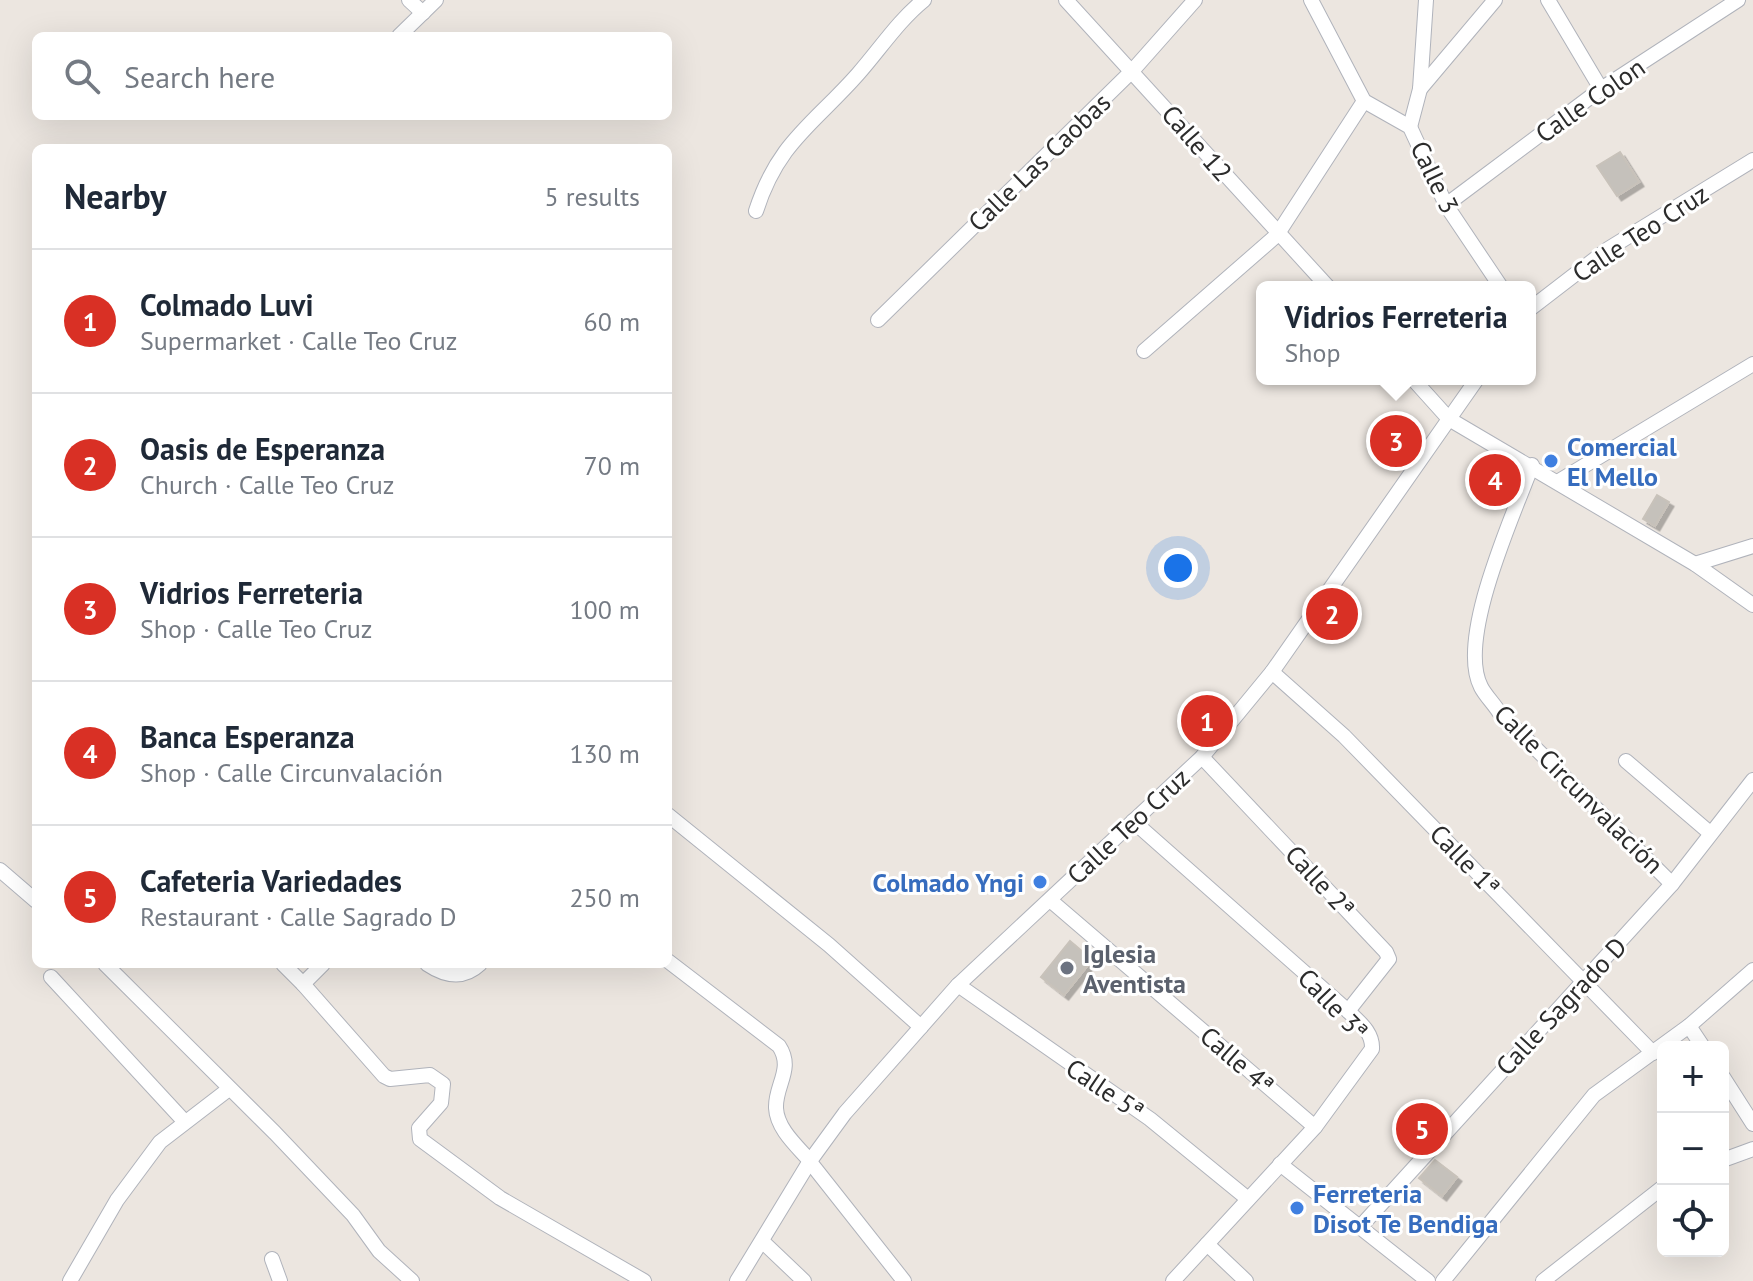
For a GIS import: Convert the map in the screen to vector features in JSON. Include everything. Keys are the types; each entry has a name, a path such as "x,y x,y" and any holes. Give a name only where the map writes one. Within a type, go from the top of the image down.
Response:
{"street":[{"path":"409,0 423,13"},
{"path":"403,32 436,0"},
{"path":"756,211 767,176 801,129 856,77 924,0"},
{"name":"Calle 12","path":"1066,0 1322,281"},
{"name":"Calle Las Caobas","path":"878,320 1133,70 1195,0"},
{"path":"1144,351 1277,235 1364,101 1311,0"},
{"path":"1410,127 1420,89 1426,0"},
{"path":"1420,89 1495,0"},
{"path":"1548,0 1601,89"},
{"name":"Calle Colon","path":"1446,205 1601,89 1738,0"},
{"name":"Calle 3","path":"1364,101 1410,127 1446,205 1497,281"},
{"name":"Calle Teo Cruz","path":"1536,304 1608,249 1753,160"},
{"path":"1559,481 1753,364"},
{"path":"1418,385 1449,419 1532,465 1695,564 1753,605"},
{"name":"Calle Teo Cruz","path":"737,1281 810,1162 845,1113 958,985 1202,757 1272,672 1473,385"},
{"name":"Calle Circunvalación","path":"1532,465 1485,595 1475,640 1475,663 1480,686 1499,712 1672,884"},
{"path":"1695,564 1753,546"},
{"name":"Calle 1ª","path":"1272,672 1344,736 1653,1053"},
{"name":"Calle 2ª","path":"1202,757 1386,952 1389,959 1348,1011"},
{"path":"1626,761 1710,833"},
{"name":"Calle Sagrado D","path":"1362,1225 1672,884 1753,780"},
{"path":"672,818 829,945 921,1027"},
{"name":"Calle 3ª","path":"1133,821 1348,1011 1369,1034 1372,1049 1315,1127 1173,1281"},
{"path":"0,870 32,898"},
{"name":"Calle 4ª","path":"1050,900 1315,1127"},
{"path":"672,964 779,1046 786,1064 776,1110 786,1133 904,1281"},
{"path":"109,968 353,1215 379,1251 412,1281"},
{"path":"287,968 384,1076 390,1079 430,1075 443,1084 441,1103 419,1128 420,1139 500,1198 644,1281"},
{"path":"303,984 319,968"},
{"path":"436,968 454,976 476,968"},
{"path":"1443,1281 1594,1095 1689,1026 1753,970"},
{"path":"51,977 184,1121"},
{"name":"Calle 5ª","path":"958,985 1150,1119 1248,1199"},
{"path":"1689,1026 1699,1041"},
{"path":"1729,1086 1753,1124"},
{"path":"70,1281 117,1200 160,1142 229,1089"},
{"path":"1729,1158 1753,1149"},
{"path":"1280,1164 1362,1225 1428,1281"},
{"path":"1543,1281 1657,1192"},
{"path":"762,1241 804,1281"},
{"path":"1207,1244 1246,1281"},
{"path":"272,1259 280,1281"}],"building":[{"path":"1620,152 1639,182 1617,196 1597,166"},
{"path":"1390,424 1414,438 1403,458 1379,444"},
{"path":"1489,465 1503,473 1493,490 1479,481"},
{"path":"1657,495 1669,502 1655,526 1643,519"},
{"name":"Iglesia Aventista","path":"1070,941 1092,960 1064,995 1041,977"},
{"path":"1435,1160 1457,1177 1442,1196 1419,1178"}],"place":[{"name":"Vidrios Ferreteria","path":"1396,441"},
{"name":"Comercial El Mello","path":"1551,461"},
{"name":"Banca Esperanza","path":"1495,480"},
{"name":"Oasis de Esperanza","path":"1332,614"},
{"name":"Colmado Luvi","path":"1207,721"},
{"name":"Colmado Yngi","path":"1040,882"},
{"name":"Iglesia Aventista","path":"1067,968"},
{"name":"Cafeteria Variedades","path":"1422,1129"},
{"name":"Ferreteria Disot Te Bendiga","path":"1297,1208"}]}
